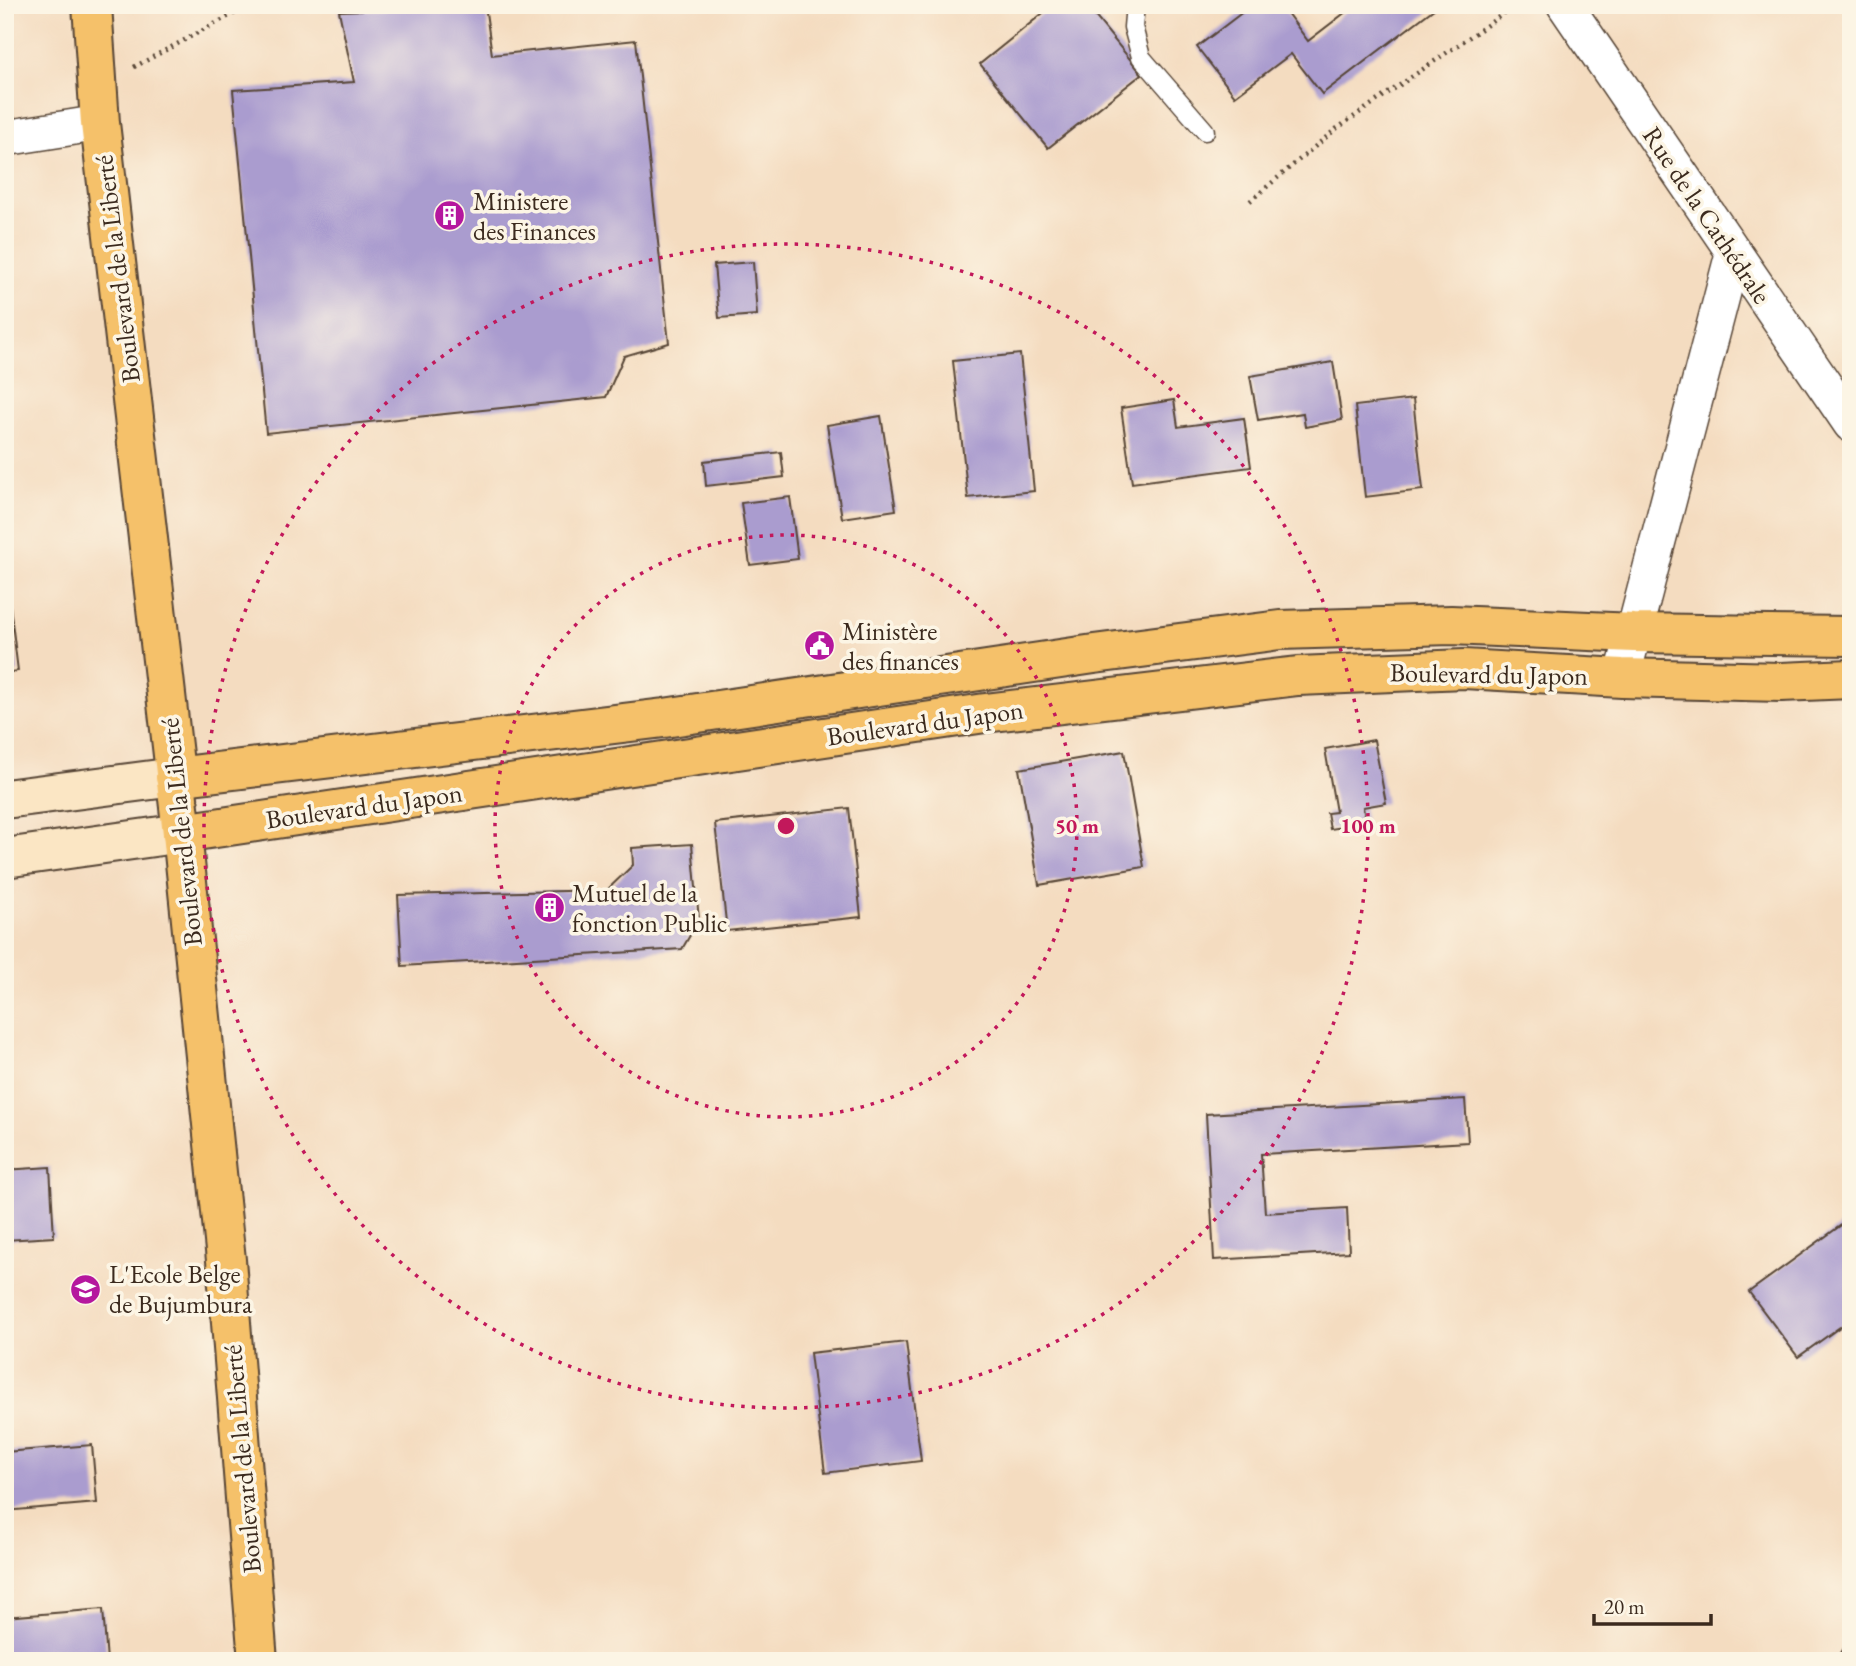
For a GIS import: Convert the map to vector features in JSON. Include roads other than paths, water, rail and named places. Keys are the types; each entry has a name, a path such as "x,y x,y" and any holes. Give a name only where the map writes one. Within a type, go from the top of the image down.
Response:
{"main road":[{"name":"Boulevard de la Liberté","path":"92,5 100,123 182,833 226,1260 258,1661"},
{"name":"Boulevard du Japon","path":"5,799 664,718 1280,630 1451,625 1634,633 1851,636"},
{"path":"1189,642 1195,688"},
{"name":"Boulevard du Japon","path":"5,858 985,713 1297,676 1464,669 1622,678 1781,682 1851,679"}],"street":[{"name":"Rue de la Cathédrale","path":"1565,5 1851,424"},
{"path":"5,138 100,123"},
{"path":"1622,678 1733,254"}],"lane":[{"path":"1135,5 1133,27 1141,57 1205,131"}],"place":[{"name":"Ministere des Finances","path":"450,216"},
{"name":"Ministère des finances","path":"819,646"},
{"name":"Mutuel de la fonction Public","path":"549,908"},
{"name":"L'Ecole Belge de Bujumbura","path":"86,1289"}]}
